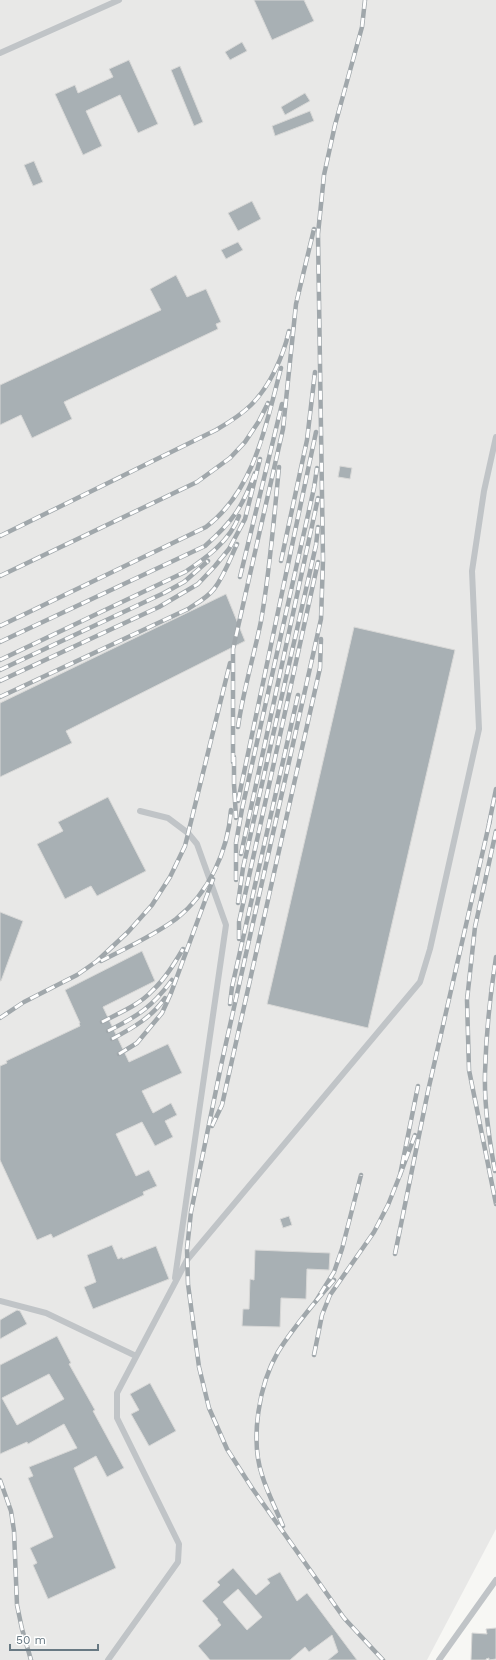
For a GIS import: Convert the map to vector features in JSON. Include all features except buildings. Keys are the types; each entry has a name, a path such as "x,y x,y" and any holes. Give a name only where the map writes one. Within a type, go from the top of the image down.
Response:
{"lane":[{"path":"0,53 119,0"},
{"path":"108,1660 178,1562 179,1544 117,1418 117,1394 187,1260 420,982 430,949 479,729 472,571 484,491 496,437"},
{"path":"140,811 168,818 188,833 197,844 226,925 174,1284"},
{"path":"0,1301 46,1313 136,1356"},
{"path":"439,1660 496,1580"}],"shaded area":[{"path":"0,0 496,0 496,1529 427,1660 0,1660"}],"railway":[{"path":"365,0 362,27 335,125 324,175 318,234 323,560 321,619 222,1061 191,1212 187,1249 188,1284 199,1367 209,1408 227,1449 252,1488 344,1618 383,1660"},
{"path":"233,762 233,649 283,429 296,304 314,229"},
{"path":"0,536 216,430 234,419 251,405 270,380 283,351 289,331"},
{"path":"0,626 206,527 223,512 236,494 256,455 264,433 281,368"},
{"path":"281,561 307,440 315,372"},
{"path":"0,576 197,482 230,458 245,442 259,421 268,403"},
{"path":"240,577 282,404"},
{"path":"238,801 316,432"},
{"path":"0,681 159,607 198,584 229,549 245,519 260,459"},
{"path":"238,727 261,621 267,583 279,467"},
{"path":"236,880 236,843 242,809 314,488 317,468"},
{"path":"0,642 205,546 223,529 236,513 246,496 255,473"},
{"path":"241,854 318,498"},
{"path":"0,660 185,572 209,555 223,541 230,533 239,516"},
{"path":"238,903 243,868 316,545 318,527"},
{"path":"0,697 188,609 208,595 218,584 237,544"},
{"path":"0,670 164,593 184,582 208,561"},
{"path":"239,939 239,922 318,562"},
{"path":"212,1126 222,1105 320,668 321,639"},
{"path":"0,1018 24,1002 77,975 97,961 128,932 152,905 170,877 185,846 230,663"},
{"path":"230,1004 232,987 298,695"},
{"path":"234,757 236,818"},
{"path":"489,824 496,789"},
{"path":"101,961 158,931 188,909 198,897 215,870 226,841 231,810"},
{"path":"395,1254 428,1091 490,820"},
{"path":"496,831 475,927 467,1000 469,1070 496,1204"},
{"path":"119,1054 137,1043 162,1013 171,993 213,879"},
{"path":"102,1022 147,996 173,966 183,949"},
{"path":"495,1171 487,1122 485,1085 487,1029 496,957"},
{"path":"108,1031 144,1010 158,997 172,980"},
{"path":"112,1039 142,1022 160,1005 165,998"},
{"path":"415,1135 400,1175 418,1086"},
{"path":"334,1280 316,1301 334,1272 342,1249 361,1175"},
{"path":"314,1355 322,1315 330,1295 374,1232 388,1205 400,1175"},
{"path":"283,1526 266,1488 258,1461 258,1412 261,1395 271,1365 291,1332 316,1301"},
{"path":"0,1480 11,1511 14,1531 17,1605 31,1660"}]}
